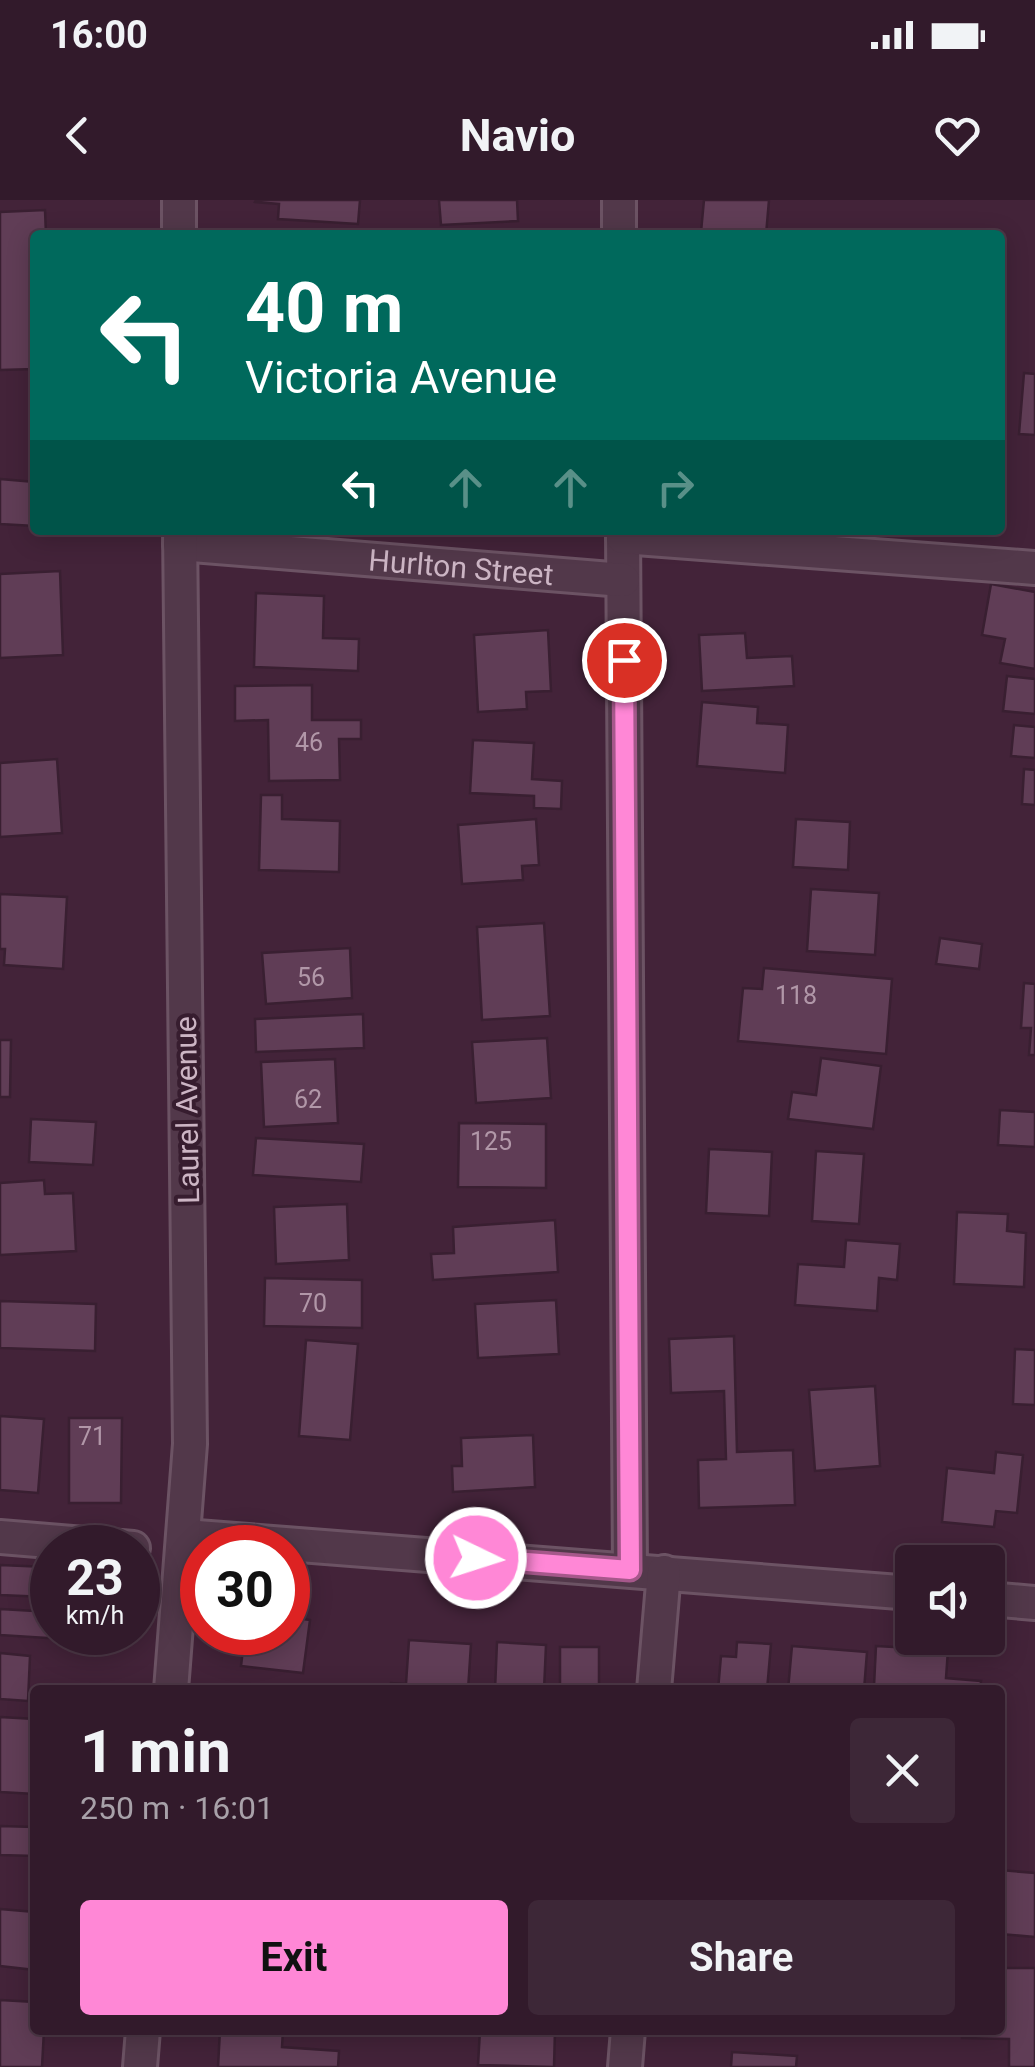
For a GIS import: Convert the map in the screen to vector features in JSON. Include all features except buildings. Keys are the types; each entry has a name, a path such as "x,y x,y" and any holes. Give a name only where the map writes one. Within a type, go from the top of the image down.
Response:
{"street":[{"path":"178,200 179,230"},
{"path":"619,200 620,230"},
{"path":"623,535 630,1570"},
{"path":"635,535 1035,568"},
{"name":"Hurlton Street","path":"180,537 623,580"},
{"name":"Laurel Avenue","path":"180,537 190,1444 185,1525"},
{"path":"0,1538 30,1540"},
{"path":"310,1551 664,1572 895,1592"},
{"path":"654,1685 664,1572"},
{"name":"Laurel Avenue","path":"171,1685 180,1589"},
{"path":"1005,1600 1035,1603"},
{"path":"140,2067 143,2035"},
{"path":"625,2067 628,2035"}],"route":[{"path":"476,1558 630,1570 624,660"}]}
